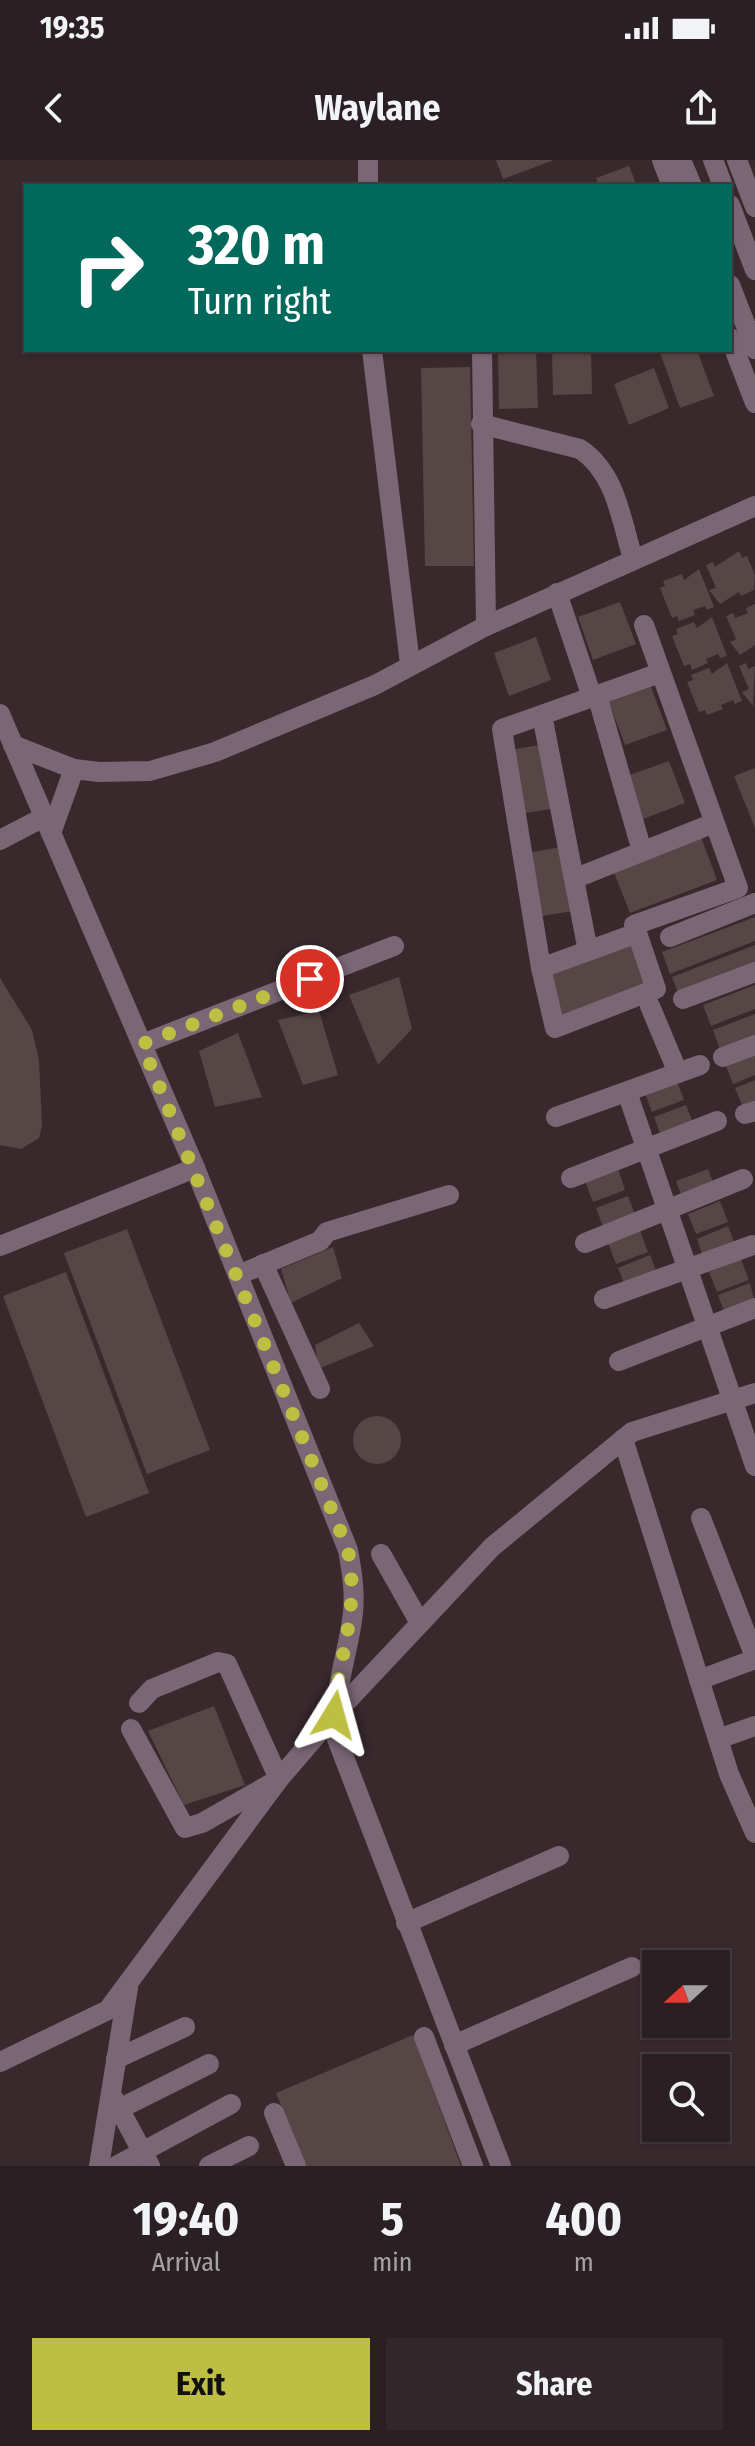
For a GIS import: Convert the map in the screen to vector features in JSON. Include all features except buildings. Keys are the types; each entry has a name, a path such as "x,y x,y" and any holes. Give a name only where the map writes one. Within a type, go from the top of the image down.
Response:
{"street":[{"path":"368,160 368,184"},
{"path":"662,160 671,184"},
{"path":"681,160 691,184"},
{"path":"713,160 722,184"},
{"path":"737,160 755,207"},
{"path":"732,210 755,270"},
{"path":"732,290 755,349"},
{"path":"732,343 755,403"},
{"path":"372,352 410,664"},
{"path":"482,352 486,626"},
{"path":"481,424 580,449 592,457 608,477 633,559"},
{"path":"13,745 74,769 150,771 215,752 375,685 410,664 551,595 755,506"},
{"path":"551,595 642,851"},
{"path":"644,625 738,888 634,925 656,989 555,1028 541,968 502,729 660,673"},
{"path":"0,714 195,1168 348,1550 354,1584 353,1615 334,1715 343,1760 501,2166"},
{"path":"542,715 588,951"},
{"path":"0,840 47,825 74,769"},
{"path":"576,878 714,823"},
{"path":"670,937 755,903"},
{"path":"541,968 637,933"},
{"path":"142,1044 394,946"},
{"path":"683,999 755,972"},
{"path":"650,1006 678,1073"},
{"path":"723,1057 755,1045"},
{"path":"556,1117 700,1065"},
{"path":"627,1092 755,1466"},
{"path":"571,1178 717,1121"},
{"path":"0,1246 195,1168"},
{"path":"585,1243 743,1179"},
{"path":"238,1275 320,1241 327,1232 449,1195"},
{"path":"604,1299 753,1245"},
{"path":"263,1264 320,1389"},
{"path":"619,1361 755,1308"},
{"path":"0,2062 95,2019 108,2010 279,1779 334,1715 492,1547 632,1432 755,1393"},
{"path":"623,1439 718,1739 747,1798 755,1833"},
{"path":"699,1680 755,1658 701,1518"},
{"path":"381,1554 420,1623"},
{"path":"139,1703 152,1689 218,1662 227,1664 279,1779"},
{"path":"718,1739 755,1726"},
{"path":"131,1729 185,1828 202,1823 279,1779"},
{"path":"406,1923 559,1856"},
{"path":"454,2045 632,1967"},
{"path":"99,2166 115,2101 116,2059 129,1984"},
{"path":"116,2059 185,2027"},
{"path":"424,2037 473,2166"},
{"path":"115,2101 209,2064"},
{"path":"115,2101 146,2159"},
{"path":"116,2166 146,2159 231,2104"},
{"path":"274,2113 296,2166"},
{"path":"209,2166 249,2146"}],"route":[{"path":"310,979 142,1044 348,1550 354,1584 353,1615 335,1695 334,1715"}]}
